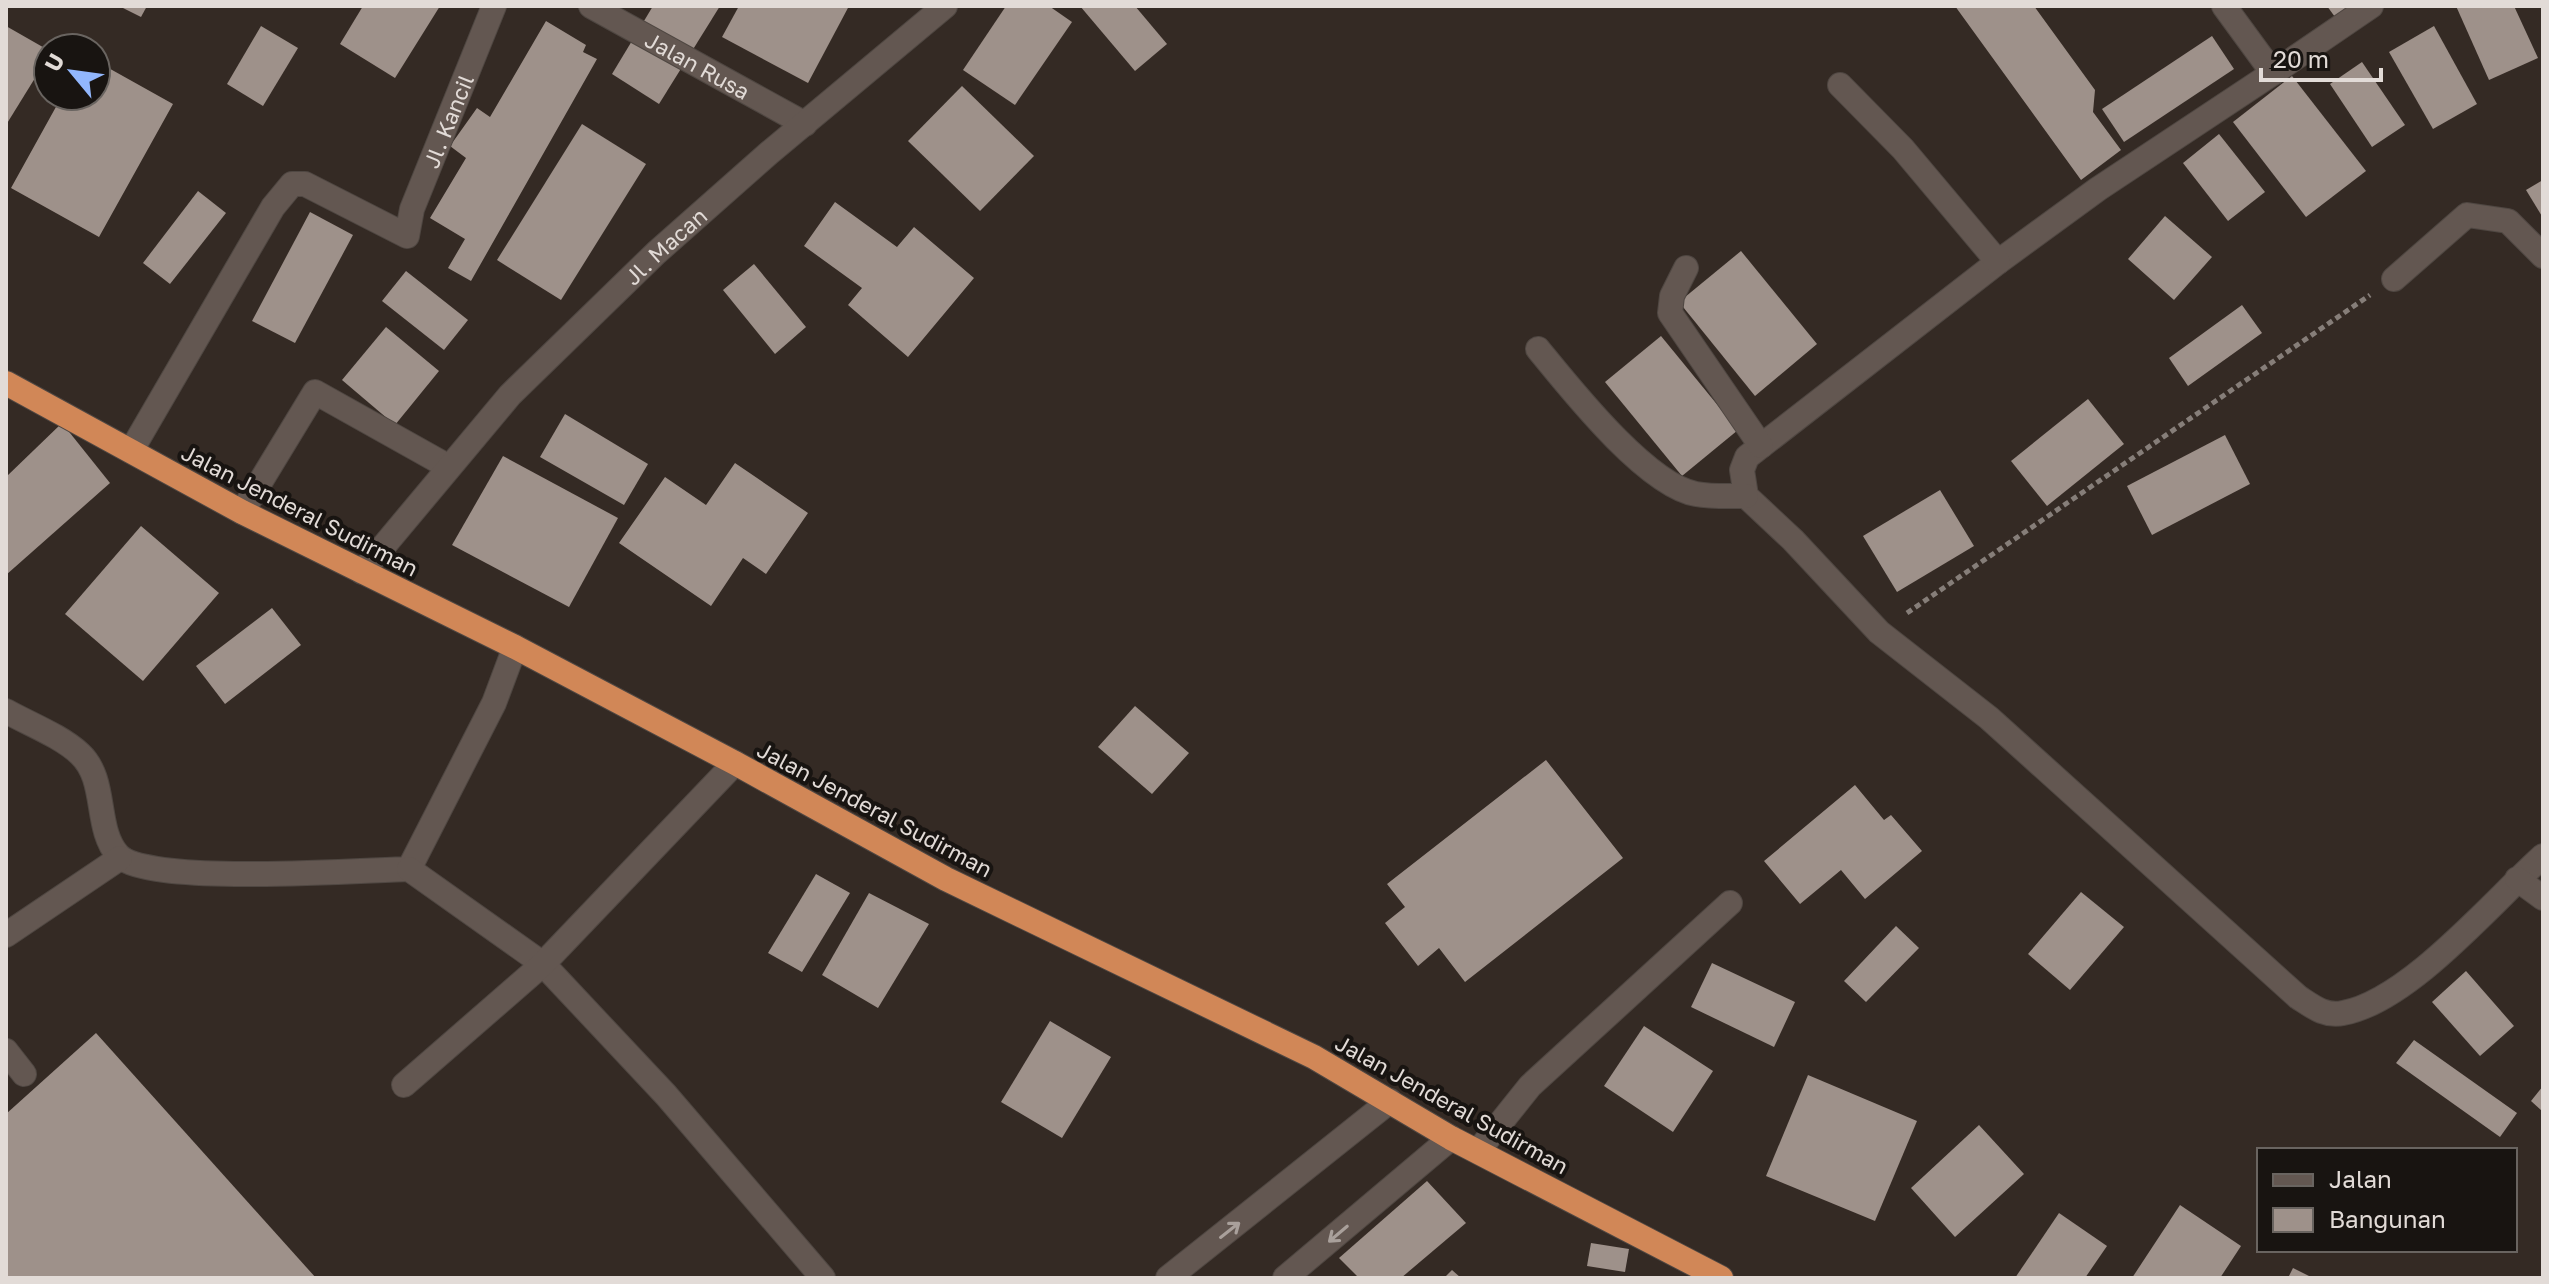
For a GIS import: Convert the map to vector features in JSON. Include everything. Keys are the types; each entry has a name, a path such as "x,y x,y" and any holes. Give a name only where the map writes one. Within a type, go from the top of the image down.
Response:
{"highway":[{"name":"Jalan Jenderal Sudirman","path":"6,383 242,512 515,647 735,763 946,879 1314,1057 1451,1138 1721,1278"}],"street":[{"name":"Jl. Kancil","path":"131,451 273,207 292,184 305,184 407,236 412,209 494,6"},
{"name":"Jalan Rusa","path":"591,6 805,124"},
{"name":"Jl. Macan","path":"362,572 510,395 656,253 945,6"},
{"path":"2224,6 2273,73"},
{"path":"2371,6 2098,189 1998,262 1761,446 1747,457 1742,470 1746,496 1793,540 1879,632 1989,718 2298,997 2323,1012 2342,1014 2385,997 2438,955 2543,856"},
{"path":"1840,85 1903,149 1998,262"},
{"path":"2394,279 2467,215 2508,221 2543,256"},
{"path":"1686,268 1672,296 1670,313 1761,446"},
{"path":"1538,349 1573,392 1634,456 1668,481 1694,494 1746,496"},
{"path":"242,512 315,392 449,467"},
{"path":"409,869 494,703 515,647"},
{"path":"6,711 81,754 93,774 108,840 120,858 139,868 208,874 409,869 543,964 666,1095 823,1278"},
{"path":"404,1085 543,964 735,763"},
{"path":"6,935 120,858"},
{"path":"2517,879 2543,898"},
{"path":"1478,1151 1530,1086 1730,903"},
{"path":"6,1051 24,1074"},
{"path":"1168,1278 1390,1101"},
{"path":"1285,1278 1451,1138"}],"path":[{"path":"1879,632 2394,279"}],"building":[{"path":"119,6 147,6 141,17"},
{"path":"363,6 440,6 395,78 340,44"},
{"path":"653,6 720,6 659,104 612,74"},
{"path":"739,6 849,6 808,83 722,37"},
{"path":"1006,6 1049,6 1072,22 1015,105 963,70"},
{"path":"1080,6 1135,6 1167,44 1135,71"},
{"path":"1955,6 2034,6 2095,90 2093,112 2121,150 2081,180"},
{"path":"2327,6 2350,6 2335,17"},
{"path":"2456,6 2514,6 2538,58 2489,80"},
{"path":"546,21 586,45 583,52 597,59 471,281 448,268 465,239 430,218 466,158 450,146 477,108 490,117"},
{"path":"6,26 32,41 32,83 6,125"},
{"path":"261,26 298,48 263,106 227,84"},
{"path":"2434,26 2477,104 2433,129 2389,52"},
{"path":"2212,36 2234,69 2124,142 2102,109"},
{"path":"2362,62 2405,125 2372,147 2330,84"},
{"path":"112,70 173,104 99,237 11,188 53,112 112,112"},
{"path":"2292,76 2366,171 2306,217 2233,122"},
{"path":"962,86 1034,156 980,211 908,141"},
{"path":"582,124 646,164 561,300 497,260"},
{"path":"2219,134 2265,192 2228,221 2183,163"},
{"path":"2543,180 2543,218 2526,190"},
{"path":"198,191 226,213 170,284 143,263"},
{"path":"835,202 897,247 914,227 974,278 908,357 848,305 862,288 804,246"},
{"path":"310,212 353,235 295,343 252,321"},
{"path":"2165,216 2212,257 2174,300 2128,259"},
{"path":"1741,251 1817,344 1755,396 1679,302"},
{"path":"754,264 806,327 775,354 723,290"},
{"path":"406,271 468,320 444,350 382,301"},
{"path":"2242,305 2262,333 2188,386 2169,358"},
{"path":"386,327 439,371 395,425 342,380"},
{"path":"1661,336 1738,430 1682,476 1605,382"},
{"path":"2088,399 2124,444 2047,506 2011,461"},
{"path":"565,414 648,464 624,505 540,457"},
{"path":"62,423 110,483 6,575 6,477"},
{"path":"2225,435 2250,484 2152,535 2127,486"},
{"path":"503,456 618,518 569,607 452,545"},
{"path":"735,463 808,513 766,574 743,558 711,606 619,543 665,477 706,505"},
{"path":"1940,490 1974,546 1897,592 1863,536"},
{"path":"141,526 219,593 143,681 65,614"},
{"path":"272,608 301,645 225,704 196,666"},
{"path":"1135,706 1189,753 1152,794 1098,747"},
{"path":"1546,760 1623,858 1465,982 1439,948 1418,966 1385,923 1405,907 1387,884"},
{"path":"1855,785 1884,820 1891,815 1922,851 1865,899 1841,870 1800,904 1764,861"},
{"path":"816,874 850,893 802,972 768,953"},
{"path":"2081,892 2124,927 2070,990 2028,954"},
{"path":"869,893 929,924 878,1008 822,975"},
{"path":"1896,926 1919,948 1866,1002 1844,981"},
{"path":"1712,963 1795,1002 1774,1047 1691,1007"},
{"path":"2466,971 2514,1026 2480,1056 2432,1002"},
{"path":"1050,1021 1111,1057 1062,1138 1001,1102"},
{"path":"1644,1026 1713,1071 1673,1132 1604,1086"},
{"path":"96,1033 316,1278 6,1278 6,1114"},
{"path":"2414,1040 2517,1113 2500,1137 2396,1063"},
{"path":"1808,1075 1917,1121 1875,1221 1766,1176"},
{"path":"2543,1086 2543,1112 2531,1101"},
{"path":"1979,1125 2024,1174 1955,1237 1911,1188"},
{"path":"1427,1181 1466,1223 1401,1278 1359,1278 1339,1258"},
{"path":"2180,1205 2241,1246 2220,1278 2132,1278"},
{"path":"2059,1213 2107,1246 2085,1278 2015,1278"},
{"path":"1591,1243 1629,1249 1625,1272 1587,1266"},
{"path":"2293,1268 2313,1278 2288,1278"},
{"path":"1452,1270 1461,1278 1444,1278"}]}
